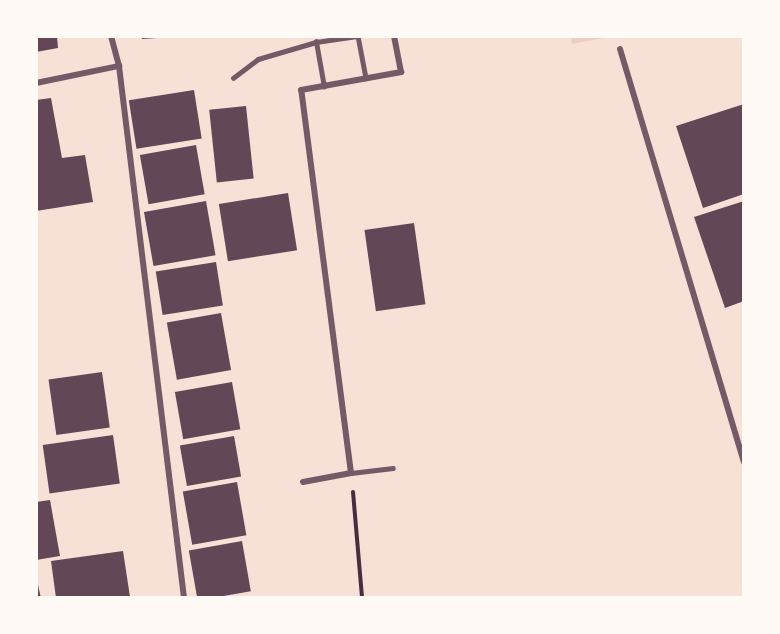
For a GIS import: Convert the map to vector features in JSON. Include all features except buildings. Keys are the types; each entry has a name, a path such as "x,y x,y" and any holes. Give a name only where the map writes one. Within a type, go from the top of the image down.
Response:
{"street":[{"path":"111,36 118,66 184,598"},
{"path":"303,482 351,473 301,90 401,72 394,36"},
{"path":"620,49 744,462"},
{"path":"36,83 118,66"}],"lane":[{"path":"233,78 258,59 316,42 357,36 366,78"},
{"path":"316,42 324,87"},
{"path":"351,473 393,468"}],"path":[{"path":"351,473 362,598"}],"shaded area":[{"path":"571,36 615,36 572,44"}]}
